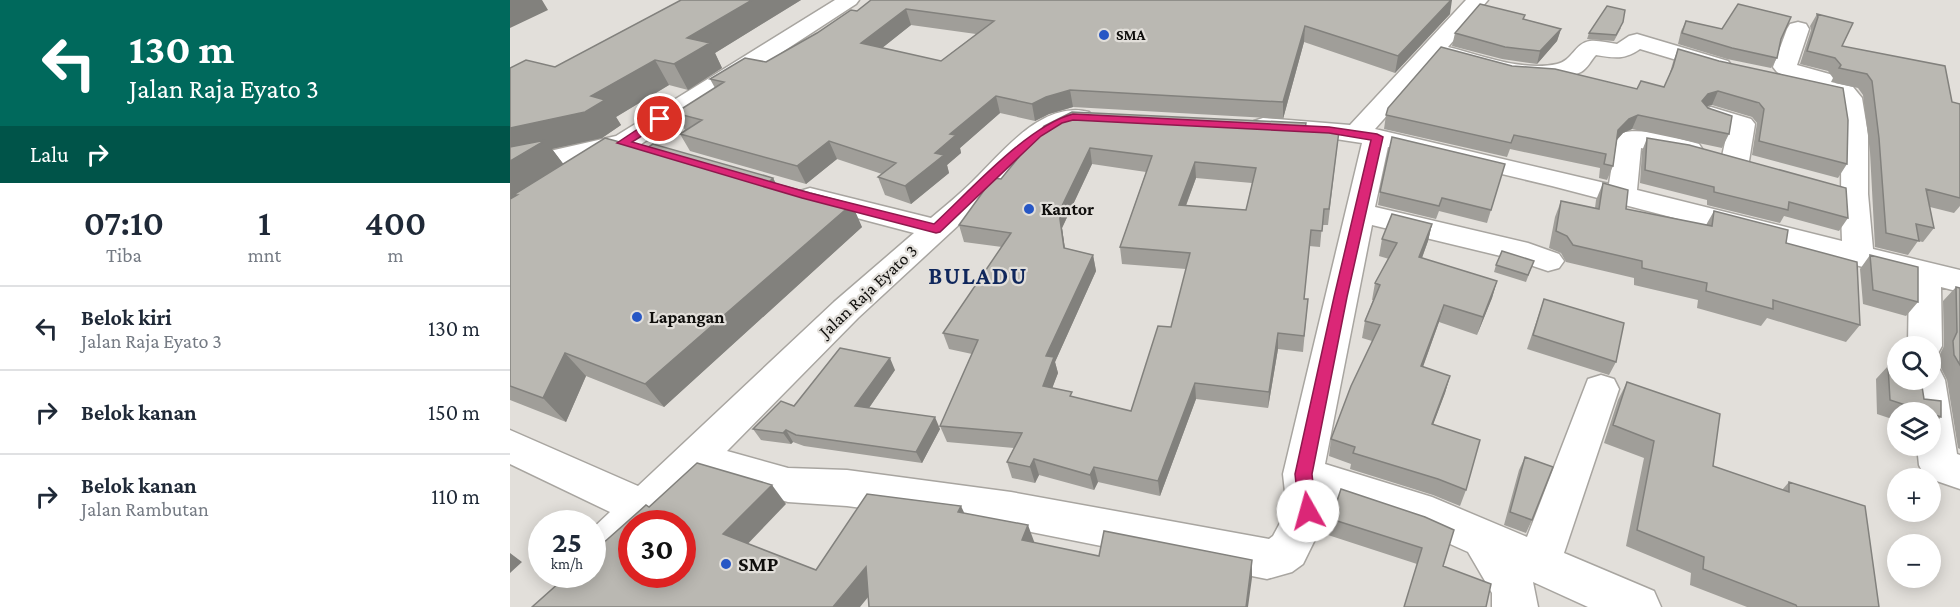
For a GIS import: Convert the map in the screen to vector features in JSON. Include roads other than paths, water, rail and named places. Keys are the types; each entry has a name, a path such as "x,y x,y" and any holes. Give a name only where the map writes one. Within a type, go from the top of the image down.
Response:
{"street":[{"path":"566,180 849,0"},
{"path":"695,458 788,484 847,488 1011,510 1267,559 1277,558 1288,550 1308,511 1304,474 1360,213 1367,135 1420,62 1434,50 1453,25 1478,0"},
{"path":"1798,29 1785,67 1788,71 1843,86 1844,92"},
{"path":"1434,50 1514,69 1538,72 1572,67 1592,47 1620,52 1637,41 1750,74 1844,92 1850,98 1855,134 1843,191 1858,255"},
{"path":"1622,196 1629,139 1648,140 1746,164 1742,124 1710,115"},
{"name":"Jalan Raja Eyato 3","path":"606,544 846,310 1037,134 1051,125 1073,117 1107,118"},
{"path":"1234,125 1367,135 1960,281"},
{"path":"510,168 623,143 657,153"},
{"path":"783,189 936,229"},
{"path":"1360,213 1517,250 1548,261"},
{"path":"1925,272 1925,336"},
{"path":"1539,564 1601,389"},
{"path":"1928,390 1939,465 1960,472"},
{"path":"510,446 643,508"},
{"path":"1304,474 1432,516 1638,607"},
{"path":"1484,540 1514,589 1515,607"}],"place":[{"name":"SMA","path":"1104,35"},
{"name":"Kantor","path":"1029,209"},
{"name":"Lapangan","path":"637,317"},
{"name":"SMP","path":"726,564"}],"district":[{"name":"BULADU","path":"978,276"}]}
